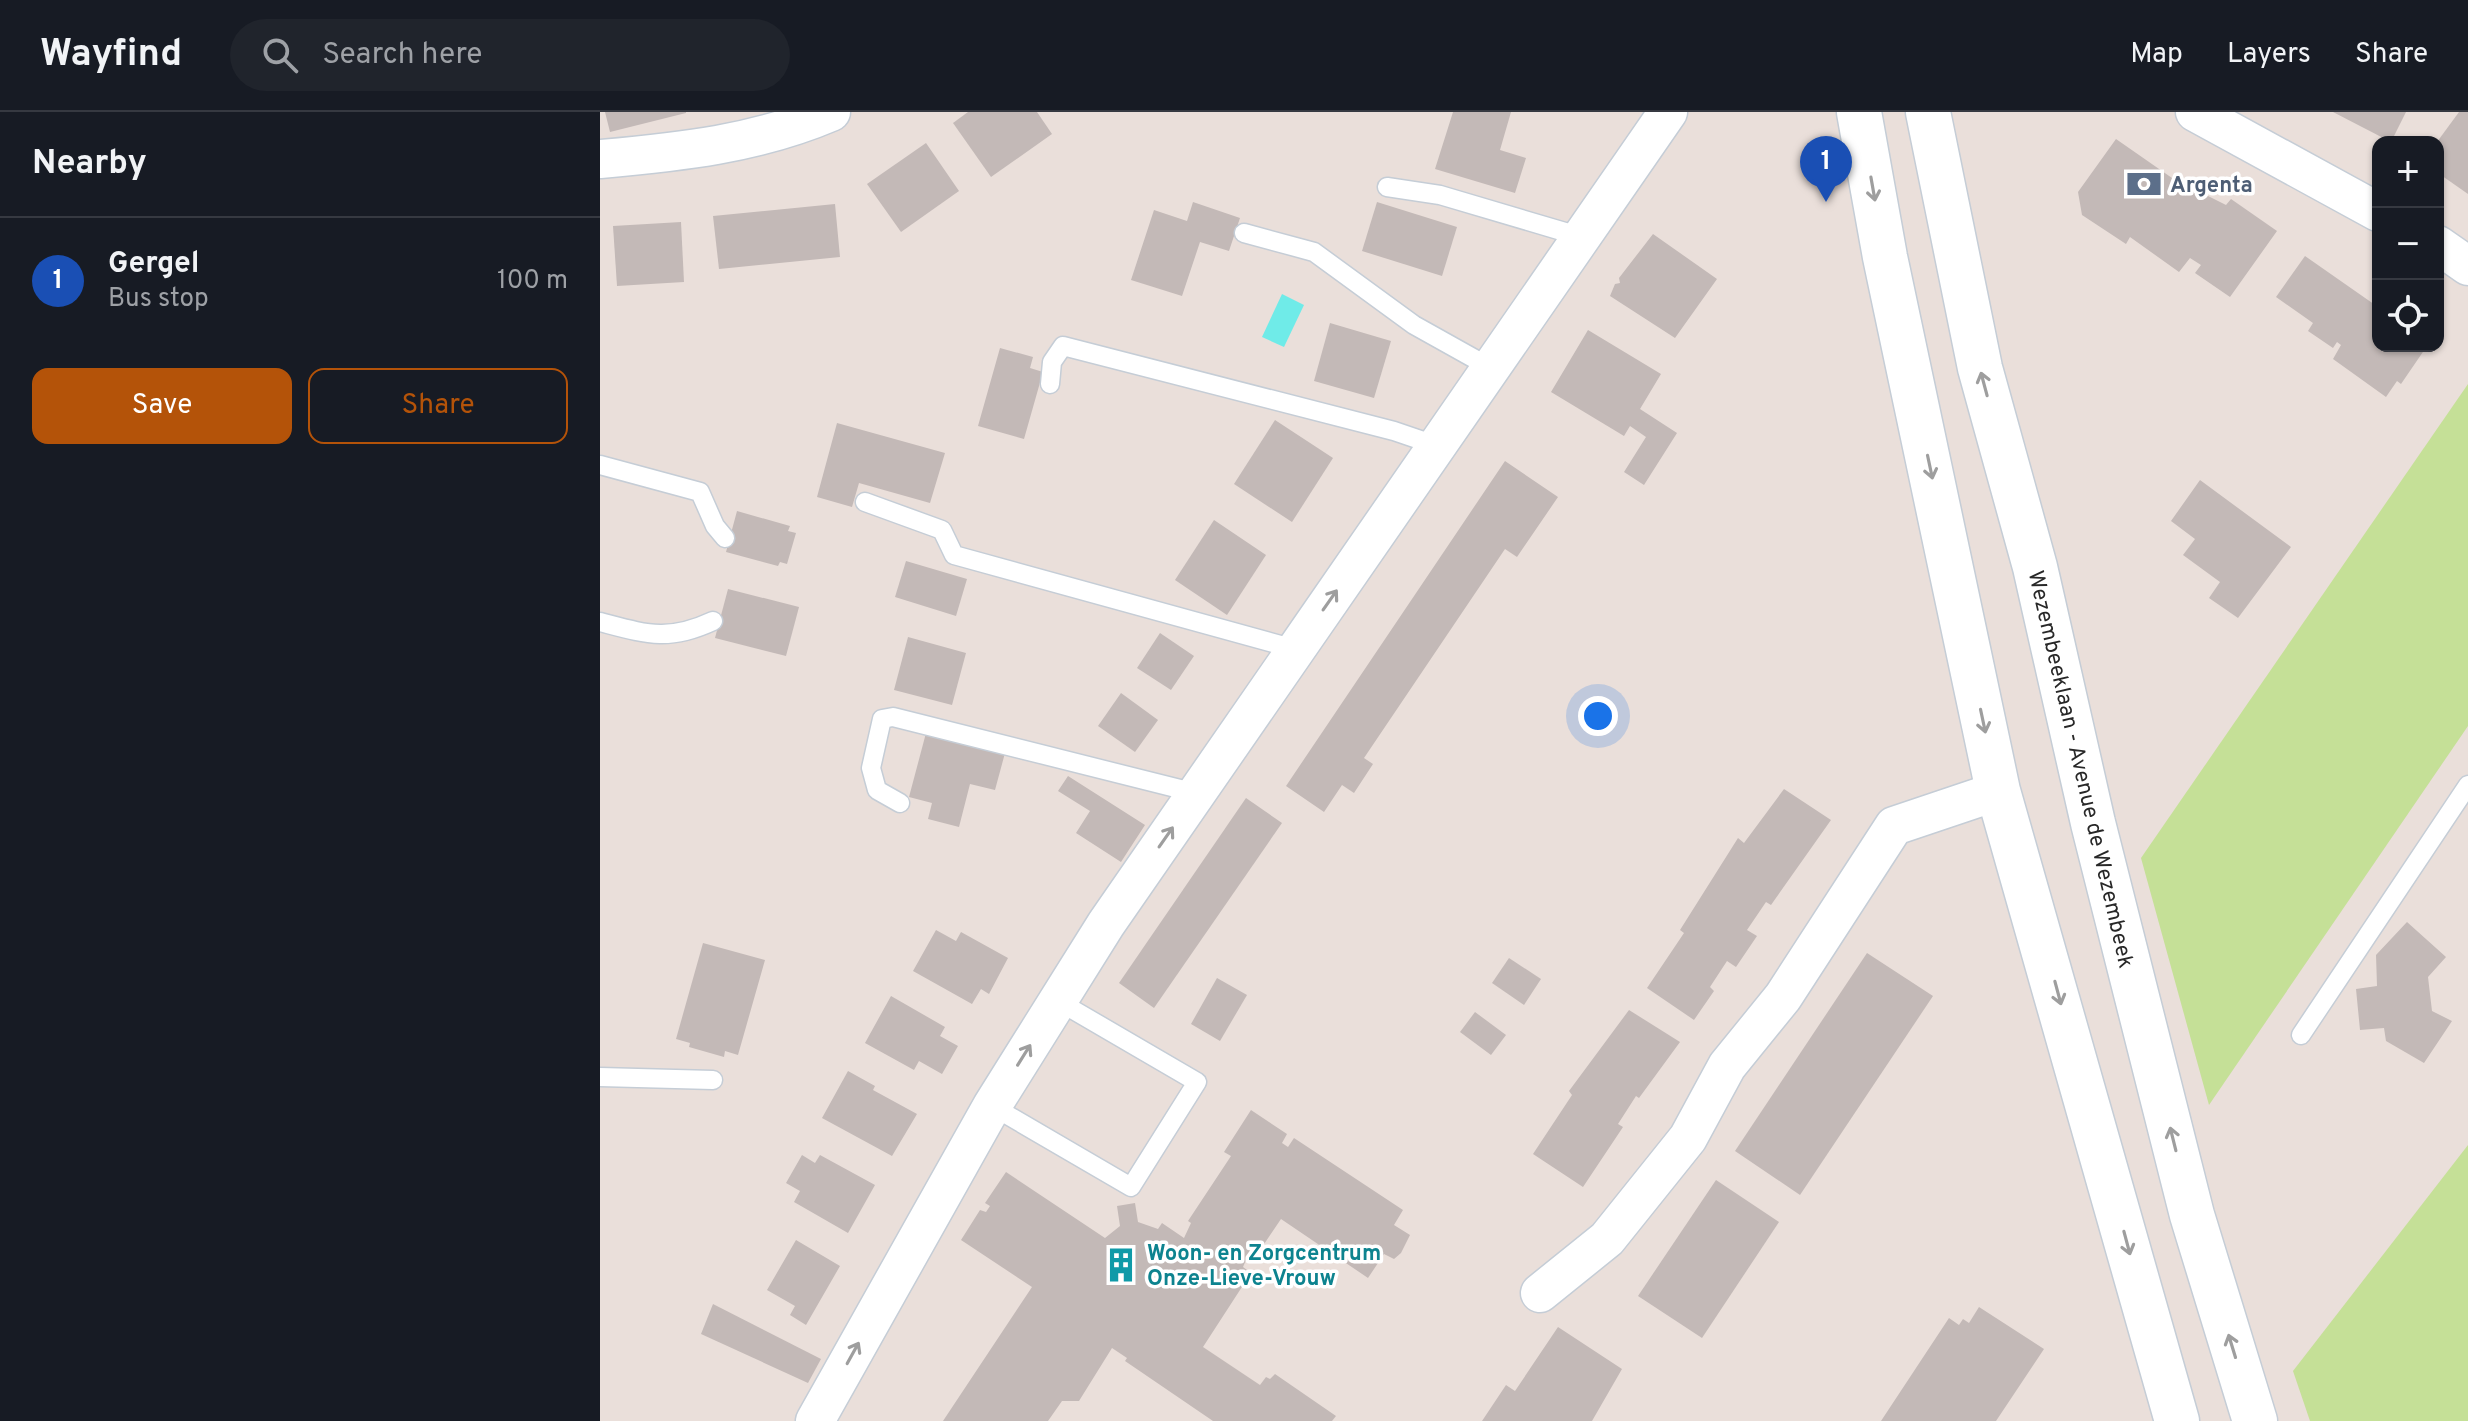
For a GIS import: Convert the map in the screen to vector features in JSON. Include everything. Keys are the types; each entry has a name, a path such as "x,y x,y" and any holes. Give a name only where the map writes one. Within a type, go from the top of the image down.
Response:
{"main road":[{"path":"1859,112 1885,257 1998,791 2177,1421"},
{"name":"Wezembeeklaan - Avenue de Wezembeek","path":"1928,112 1980,368 2035,567 2093,823 2192,1215 2255,1421"}],"street":[{"path":"600,159 720,146 797,125 831,112"},
{"path":"815,1421 992,1106 1106,924 1668,112"},
{"path":"2195,112 2372,209"},
{"path":"2444,249 2468,266"},
{"path":"1540,1293 1607,1239 1688,1138 1727,1066 1783,997 1894,826 1998,791"}],"lane":[{"path":"1387,187 1440,195 1582,237"},
{"path":"1244,233 1314,252 1414,325 1491,368"},
{"path":"1050,384 1052,362 1063,346 1394,431 1438,446"},
{"path":"600,465 700,492 715,526 725,538"},
{"path":"865,502 942,530 954,555 1295,649"},
{"path":"600,622 657,636 688,633 713,621"},
{"path":"900,803 877,790 871,768 882,719 893,717 1196,793"},
{"path":"2301,1035 2468,785"},
{"path":"992,1106 1131,1187 1197,1082 1058,1001"},
{"path":"600,1077 713,1080"}],"green space":[{"path":"2468,384 2468,726 2209,1105 2141,858"},
{"path":"2468,1145 2468,1421 2310,1421 2293,1371"}],"water":[{"path":"1282,294 1304,305 1284,347 1262,337"}],"building":[{"path":"605,112 686,112 686,113 610,132"},
{"path":"968,112 1037,112 1052,134 991,177 953,123"},
{"path":"1453,112 1511,112 1500,150 1526,158 1515,193 1435,169"},
{"path":"2333,112 2406,112 2394,136 2379,136"},
{"path":"2459,112 2468,112 2468,194 2444,177 2444,136 2441,136"},
{"path":"2116,139 2172,178 2226,205 2231,199 2277,231 2230,297 2195,273 2201,265 2190,258 2179,272 2130,237 2126,244 2082,215 2078,192"},
{"path":"926,143 959,191 901,232 867,184"},
{"path":"1193,202 1240,218 1229,251 1200,242 1182,296 1131,280 1154,210 1187,221"},
{"path":"1377,202 1457,227 1442,276 1362,251"},
{"path":"835,204 840,257 719,269 713,216"},
{"path":"681,222 684,282 617,286 613,226"},
{"path":"1653,234 1717,279 1675,338 1610,296 1615,284 1620,283 1619,278"},
{"path":"2305,256 2372,303 2372,352 2423,352 2401,384 2397,381 2386,397 2333,359 2341,345 2337,342 2333,348 2308,331 2313,323 2276,297"},
{"path":"1330,323 1391,341 1374,398 1314,381"},
{"path":"1588,330 1661,374 1640,409 1677,433 1644,485 1624,472 1646,437 1630,426 1624,436 1551,392"},
{"path":"1000,348 1033,357 1030,368 1043,372 1024,439 978,426"},
{"path":"1275,420 1333,458 1292,522 1234,484"},
{"path":"837,423 945,453 930,503 859,483 852,507 817,497"},
{"path":"1505,461 1558,497 1517,557 1505,549 1364,758 1373,764 1354,793 1342,785 1324,812 1286,786"},
{"path":"2200,480 2291,547 2238,618 2209,598 2220,582 2183,555 2195,539 2171,521"},
{"path":"737,511 790,526 788,531 796,533 787,564 780,562 778,566 726,552"},
{"path":"1214,520 1266,555 1227,615 1175,580"},
{"path":"906,561 967,579 956,616 895,597"},
{"path":"728,589 799,607 786,656 715,638"},
{"path":"1160,633 1194,656 1171,690 1137,668"},
{"path":"908,637 966,653 952,705 894,690"},
{"path":"1121,693 1158,720 1135,752 1098,726"},
{"path":"926,733 1005,753 995,790 970,784 959,827 928,819 932,803 909,797"},
{"path":"1068,776 1145,825 1121,862 1076,833 1090,811 1058,791"},
{"path":"1784,789 1831,820 1771,905 1766,902 1747,930 1757,936 1736,967 1727,961 1710,987 1714,991 1694,1020 1647,988 1684,933 1680,930 1738,838 1744,843"},
{"path":"1246,798 1282,823 1154,1008 1119,983"},
{"path":"2407,922 2446,957 2428,977 2432,1011 2452,1021 2424,1063 2386,1041 2384,1028 2360,1030 2356,989 2377,986 2376,955"},
{"path":"936,930 956,941 961,932 1008,958 989,994 981,989 972,1004 913,971"},
{"path":"703,943 765,960 738,1055 725,1051 724,1057 689,1047 690,1043 676,1039"},
{"path":"1867,953 1933,996 1800,1195 1735,1151"},
{"path":"1509,958 1541,979 1524,1005 1492,983"},
{"path":"1217,978 1247,995 1220,1041 1191,1024"},
{"path":"891,996 945,1027 940,1036 958,1046 942,1074 919,1061 914,1070 865,1043"},
{"path":"1629,1010 1680,1042 1639,1098 1636,1096 1618,1124 1623,1127 1583,1187 1533,1154 1572,1095 1569,1091"},
{"path":"1475,1012 1506,1035 1491,1055 1460,1032"},
{"path":"848,1071 875,1086 873,1090 917,1114 892,1156 822,1118"},
{"name":"Woon- en Zorgcentrum Onze-Lieve-Vrouw","path":"1251,1110 1287,1134 1282,1143 1288,1147 1294,1138 1403,1210 1394,1225 1410,1235 1401,1253 1394,1259 1384,1254 1368,1278 1281,1219 1252,1262 1246,1260 1243,1267 1251,1273 1203,1347 1260,1385 1266,1377 1270,1379 1275,1374 1336,1416 1332,1421 1213,1421 1125,1361 1127,1358 1112,1348 1079,1401 1062,1401 1048,1421 943,1421 1032,1287 961,1240 980,1210 986,1212 990,1206 985,1203 1006,1172 1105,1238 1120,1226 1117,1206 1135,1203 1138,1222 1158,1229 1162,1223 1184,1238 1191,1223 1188,1221 1231,1156 1224,1152"},
{"path":"802,1155 815,1163 820,1155 875,1185 848,1233 794,1202 800,1191 786,1183"},
{"path":"1716,1180 1779,1222 1702,1338 1638,1296"},
{"path":"796,1240 840,1266 806,1325 790,1315 795,1306 767,1290"},
{"path":"713,1304 821,1359 808,1383 701,1334"},
{"path":"1979,1307 2044,1349 1996,1421 1881,1421 1949,1318 1959,1325 1963,1319 1969,1323"},
{"path":"1558,1327 1622,1369 1592,1421 1482,1421 1506,1385 1515,1391"}],"place":[{"name":"Argenta","path":"2144,184"},
{"name":"Gergel","path":"1826,202"},
{"name":"Woon- en Zorgcentrum Onze-Lieve-Vrouw","path":"1121,1265"}]}
